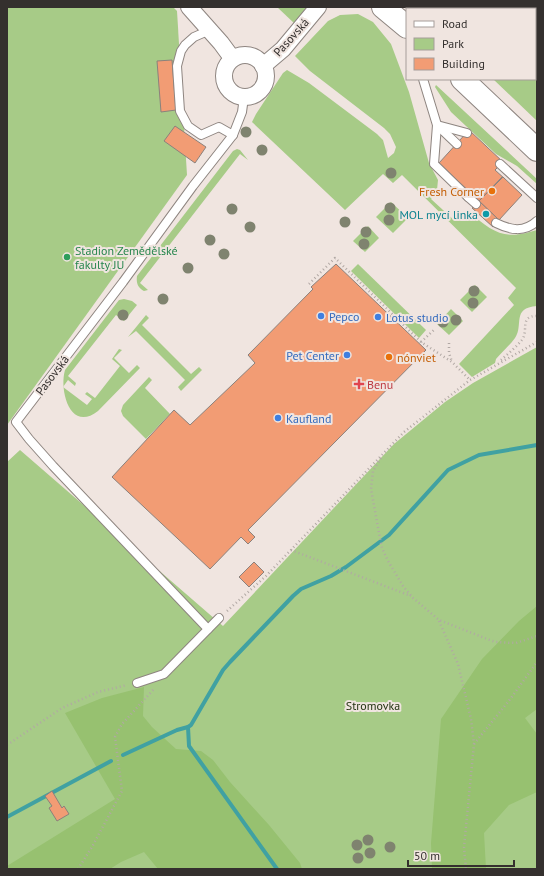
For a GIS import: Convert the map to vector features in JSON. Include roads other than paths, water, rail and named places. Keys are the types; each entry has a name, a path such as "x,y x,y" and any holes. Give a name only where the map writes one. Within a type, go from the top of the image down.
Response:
{"main road":[{"path":"383,7 406,27"},
{"path":"463,80 537,150"}],"street":[{"path":"190,7 232,58"},
{"name":"Pasovská","path":"263,66 283,49 318,7"},
{"path":"250,55 255,57 263,66 266,76 263,87 255,95 244,97 237,96 227,88 224,82 224,69 232,58 250,55"}],"lane":[{"path":"210,30 194,37 181,51 177,66 180,111 188,126 201,135 219,127 233,135"},
{"path":"422,80 437,125 434,164 470,195 476,204"},
{"name":"Pasovská","path":"208,629 53,466 16,422 233,135 242,112 244,97"},
{"path":"437,125 467,132"},
{"path":"437,125 457,144"},
{"path":"500,167 537,198"},
{"path":"496,223 506,228 517,230 532,225 537,221"},
{"path":"137,683 164,674 219,618"}],"waterway":[{"path":"123,755 191,725 223,670 293,596 301,589 331,576 346,567 389,535 448,470 479,455 537,445"},
{"path":"188,727 189,746 277,869"},
{"path":"7,817 111,761"}],"place":[{"name":"Fresh Corner","path":"492,191"},
{"name":"MOL mycí linka","path":"486,214"},
{"name":"Stadion Zemědělské fakulty JU","path":"67,257"},
{"name":"Pepco","path":"321,316"},
{"name":"Lotus studio","path":"378,317"},
{"name":"Pet Center","path":"347,355"},
{"name":"nónviet","path":"389,357"},
{"name":"Benu","path":"359,384"},
{"name":"Kaufland","path":"278,418"}],"park label":[{"name":"Stromovka","path":"373,705"}]}
